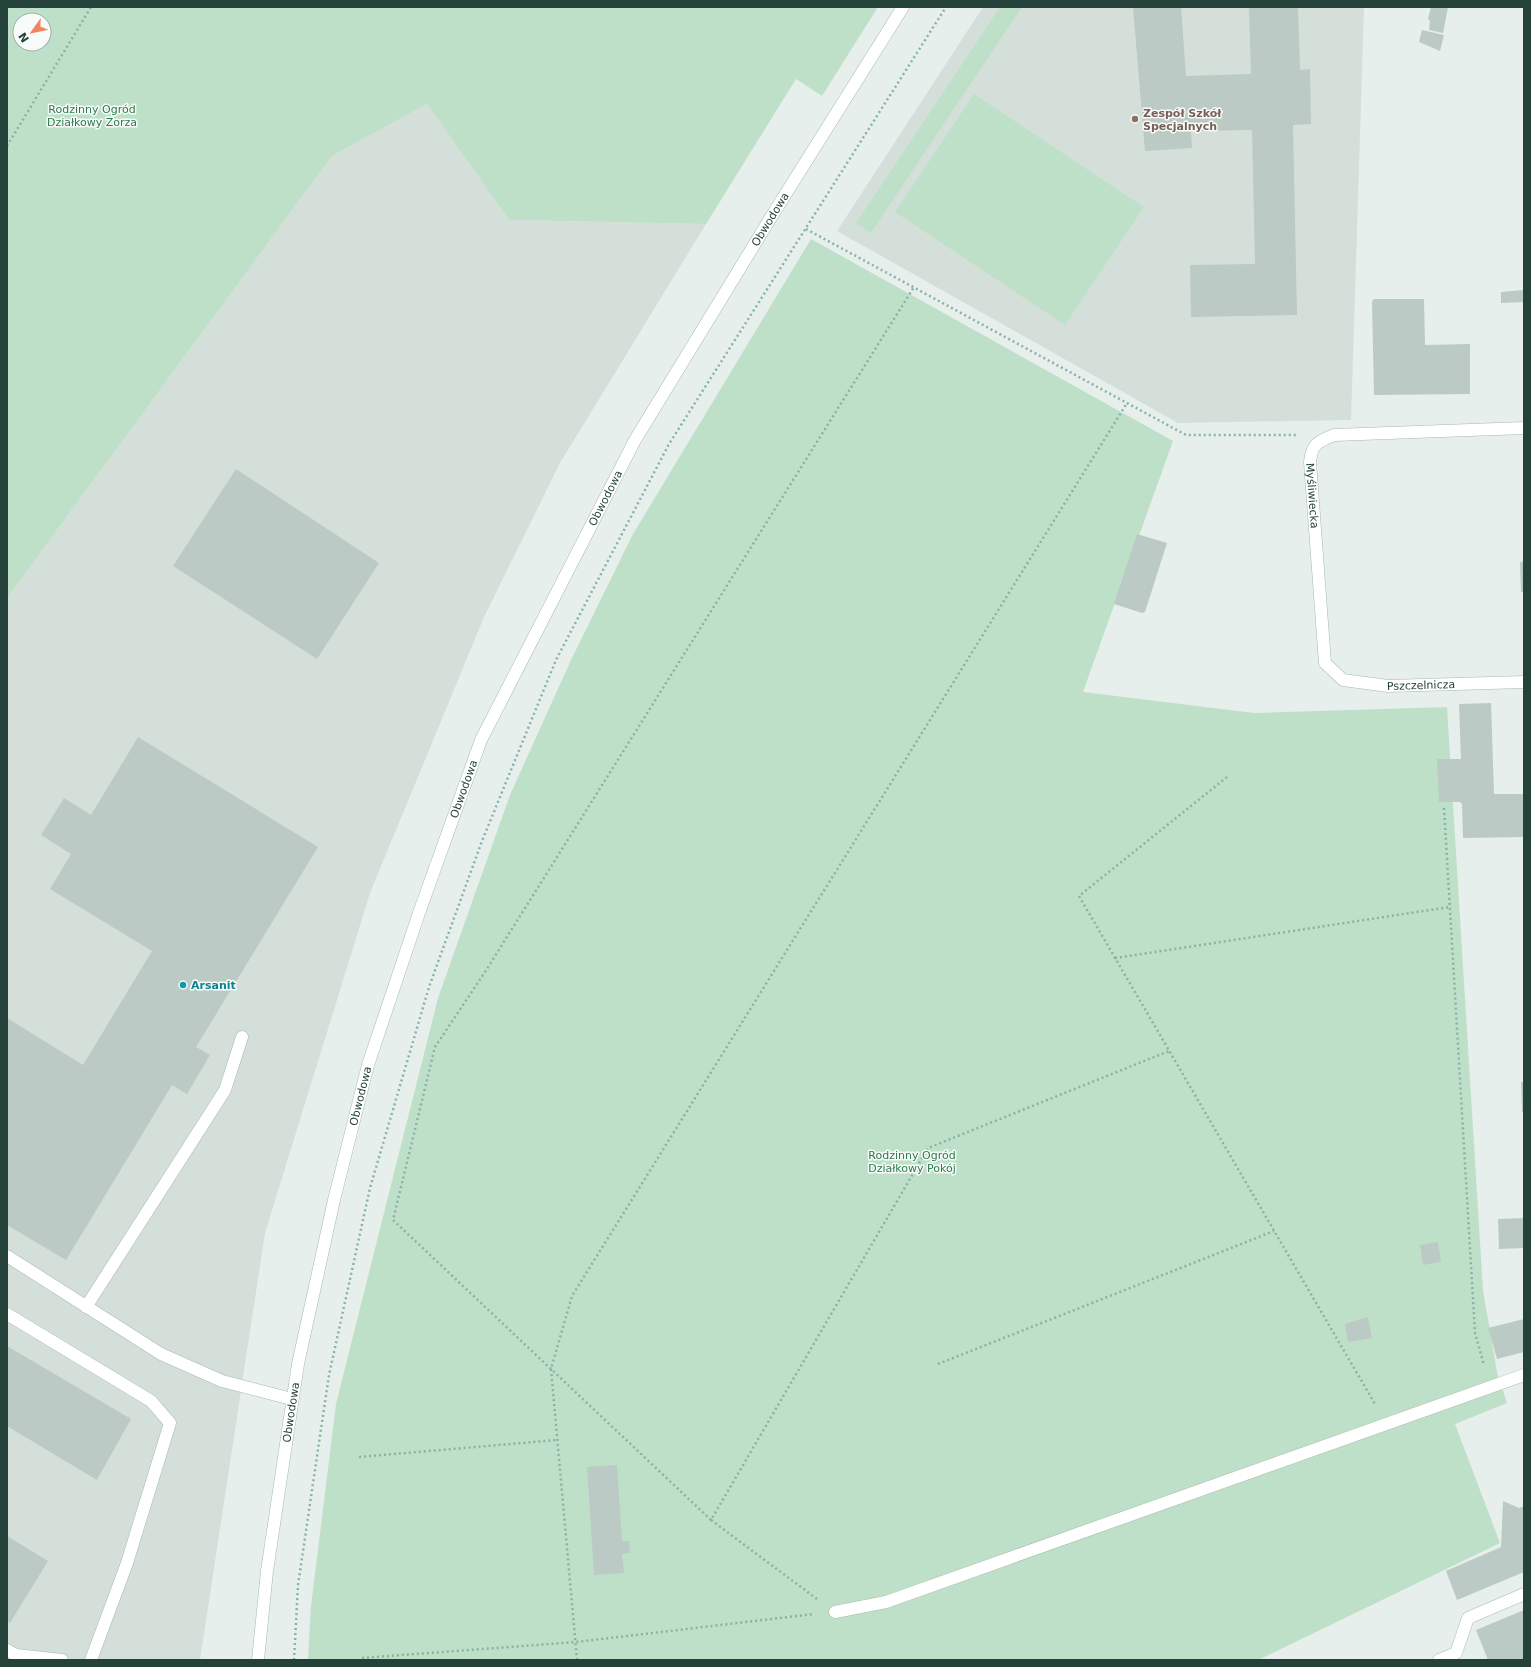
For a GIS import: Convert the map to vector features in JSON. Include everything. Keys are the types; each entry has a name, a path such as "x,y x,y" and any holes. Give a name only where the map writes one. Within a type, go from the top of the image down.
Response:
{"street":[{"name":"Obwodowa","path":"258,1660 267,1571 292,1399 298,1364 334,1200 368,1065 419,913 481,740 635,440 769,221 903,7"},
{"path":"1318,441 1334,435 1524,428"},
{"name":"Myśliwiecka","path":"1318,441 1311,450 1310,462 1325,663"},
{"name":"Pszczelnicza","path":"1325,663 1344,680 1388,686 1524,682"},
{"path":"86,1306 225,1090 242,1037"},
{"path":"7,1256 162,1354 222,1381 292,1399"},
{"path":"7,1314 151,1401 170,1423 127,1563 91,1660"},
{"path":"835,1612 886,1602 1524,1375"},
{"path":"1439,1660 1456,1653 1468,1618 1524,1594"},
{"path":"7,1650 16,1655 62,1660"}],"path":[{"path":"7,146 91,7"},
{"path":"294,1660 298,1585 329,1375 370,1188 432,980 482,841 556,660 669,444 946,7"},
{"path":"806,229 1186,435 1310,435 1318,441"},
{"path":"835,1612 710,1520 394,1220 435,1047 493,958 914,287"},
{"path":"577,1660 551,1369 572,1296 1127,403"},
{"path":"1227,777 1079,896 1387,1424"},
{"path":"1444,808 1475,1333 1489,1387"},
{"path":"1115,958 1450,907"},
{"path":"710,1520 928,1148 1169,1051"},
{"path":"938,1364 1274,1231"},
{"path":"359,1457 557,1440"},
{"path":"362,1658 576,1642 835,1612"}],"shaded area":[{"name":"Zespół Szkół Specjalnych","path":"983,7 1364,7 1351,420 1178,423 837,231"},
{"path":"427,104 509,220 706,224 560,463 484,617 370,893 265,1233 200,1660 7,1660 7,598 332,156"}],"green space":[{"name":"Rodzinny Ogród Działkowy Zorza","path":"7,7 878,7 822,96 796,79 706,224 509,220 427,104 332,156 7,598"},
{"path":"1000,7 1022,7 871,233 856,223"},
{"path":"974,94 1144,207 1065,325 895,212"},
{"name":"Rodzinny Ogród Działkowy Pokój","path":"811,239 1173,441 1083,692 1254,713 1447,707 1483,1290 1497,1372 1507,1403 1455,1424 1500,1543 1258,1660 308,1660 311,1606 336,1404 438,998 510,795 571,660 633,534"}],"building":[{"path":"1133,7 1181,7 1186,76 1251,74 1249,7 1298,7 1300,70 1310,69 1311,124 1293,125 1297,315 1191,317 1190,265 1255,264 1252,130 1191,131 1192,148 1145,151"},
{"path":"1431,7 1448,7 1443,33 1429,30 1430,21 1428,19"},
{"path":"1422,30 1444,35 1440,51 1419,42"},
{"path":"1524,290 1524,302 1501,303 1501,292"},
{"path":"1374,299 1424,299 1425,345 1470,344 1470,394 1374,395 1372,302"},
{"path":"236,469 379,563 317,659 173,566"},
{"path":"1137,534 1167,543 1145,612 1142,613 1114,604"},
{"path":"1524,561 1524,592 1521,592 1520,562"},
{"path":"1491,703 1494,794 1524,794 1524,837 1463,838 1462,804 1460,802 1439,802 1437,759 1461,759 1459,704"},
{"name":"Arsanit","path":"138,737 318,847 196,1047 210,1055 187,1094 172,1085 66,1260 7,1225 7,1018 83,1065 152,951 50,889 71,854 41,835 64,798 91,815"},
{"path":"1521,1082 1524,1082 1524,1112 1522,1112"},
{"path":"1524,1218 1524,1248 1499,1249 1498,1219"},
{"path":"1438,1242 1441,1262 1423,1265 1420,1245"},
{"path":"1368,1317 1372,1338 1348,1342 1345,1324"},
{"path":"1524,1319 1524,1352 1497,1359 1488,1328"},
{"path":"7,1346 131,1419 97,1480 7,1426"},
{"path":"617,1465 622,1541 629,1541 630,1553 622,1554 624,1573 594,1575 587,1467"},
{"path":"1503,1501 1519,1508 1524,1506 1524,1572 1457,1600 1446,1571 1501,1547"},
{"path":"7,1536 48,1561 10,1623 7,1621"},
{"path":"1524,1610 1524,1660 1488,1660 1476,1630"}],"place":[{"name":"Zespół Szkół Specjalnych","path":"1135,119"},
{"name":"Arsanit","path":"183,985"}]}
